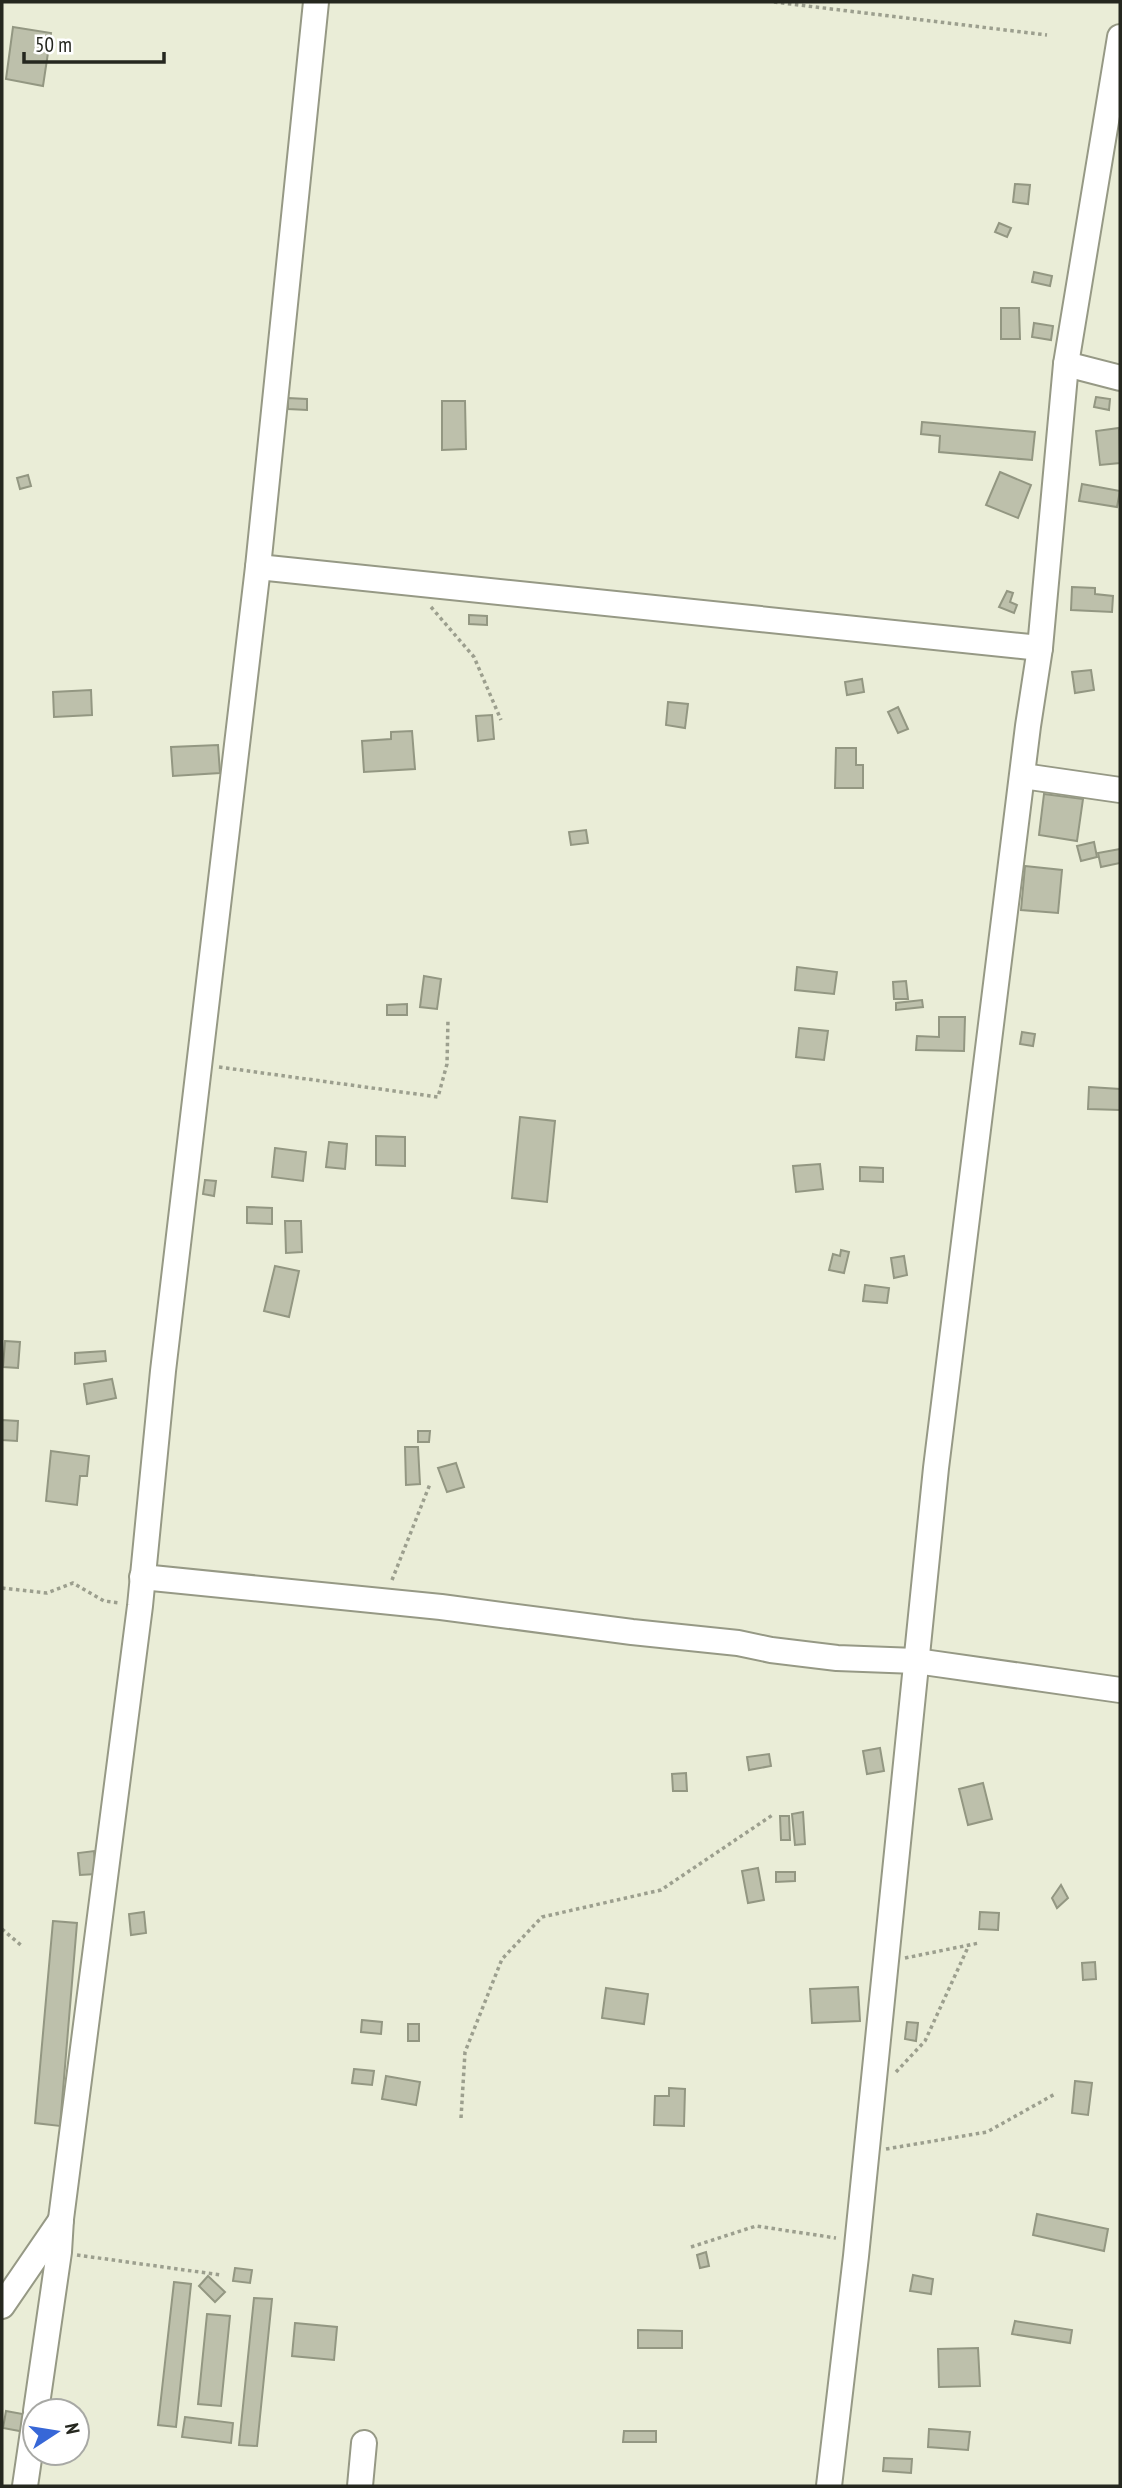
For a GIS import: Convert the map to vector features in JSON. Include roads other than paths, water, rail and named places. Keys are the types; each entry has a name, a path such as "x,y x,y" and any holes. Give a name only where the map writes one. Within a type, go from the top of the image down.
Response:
{"street":[{"path":"38,2397 59,2252 61,2219 140,1606 163,1371 258,567 316,2"},
{"path":"829,2486 857,2241 939,1442 1040,648 1066,364 1120,37"},
{"path":"1066,364 1120,378"},
{"path":"258,567 1040,648"},
{"path":"1023,776 1120,790"},
{"path":"142,1577 384,1601 738,1643 836,1658 916,1661 1120,1690"},
{"path":"2,2305 61,2219"},
{"path":"360,2486 364,2443"},
{"path":"25,2486 28,2467"}]}
